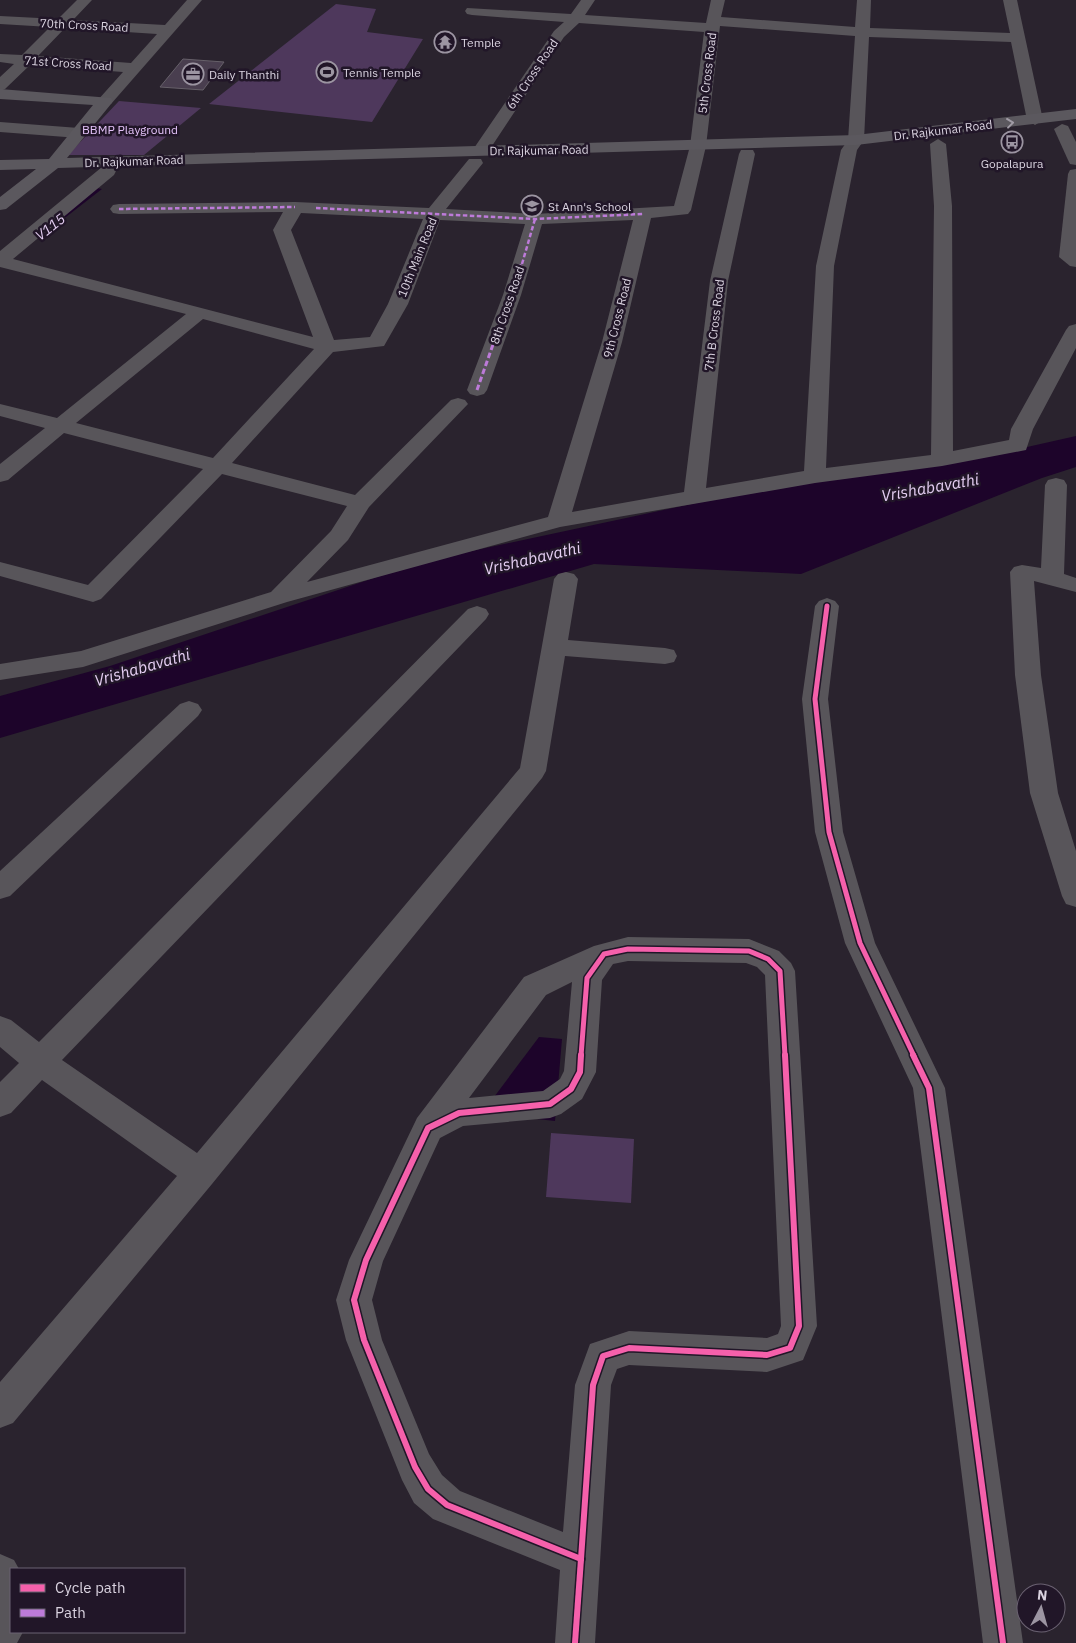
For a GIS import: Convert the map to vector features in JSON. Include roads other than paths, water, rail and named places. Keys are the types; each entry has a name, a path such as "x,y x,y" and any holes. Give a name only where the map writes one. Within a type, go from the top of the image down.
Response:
{"main road":[{"path":"0,94 104,101"},
{"path":"0,205 48,168 104,101"},
{"name":"Dr. Rajkumar Road","path":"697,151 747,154 852,145 1076,114"},
{"name":"Dr. Rajkumar Road","path":"0,174 48,168 938,144 1069,128"},
{"name":"Dr. Rajkumar Road","path":"0,165 108,171 478,157"}],"street":[{"path":"0,86 85,0"},
{"path":"104,101 195,0"},
{"path":"494,12 504,0"},
{"path":"532,16 545,0"},
{"name":"6th Cross Road","path":"478,157 559,34 576,19 588,0"},
{"name":"5th Cross Road","path":"697,151 712,25 718,0"},
{"path":"815,476 824,266 852,145 864,0"},
{"path":"1010,0 1035,120"},
{"path":"472,10 576,19 1018,38"},
{"name":"70th Cross Road","path":"0,20 169,30"},
{"name":"71st Cross Road","path":"0,58 135,68"},
{"path":"0,127 79,133"},
{"path":"1069,128 1076,160"},
{"path":"938,144 943,206 942,460"},
{"path":"119,209 295,207 535,219 643,214 682,210 697,151"},
{"name":"7th B Cross Road","path":"694,498 719,281 747,154"},
{"name":"10th Main Road","path":"327,347 377,342 398,304 434,213 478,157"},
{"path":"4,262 108,171"},
{"path":"1076,174 1068,257 1076,262"},
{"path":"295,207 282,230 327,347"},
{"name":"9th Cross Road","path":"558,521 612,342 643,214"},
{"name":"8th Cross Road","path":"477,390 512,295 535,219"},
{"path":"4,262 200,312 327,347"},
{"path":"0,475 200,312"},
{"path":"0,672 83,659 280,597 558,521 815,476 942,460 1018,446 1022,429 1076,330"},
{"path":"0,569 93,594 218,466 327,347"},
{"path":"280,597 340,535 360,503 458,404"},
{"path":"0,410 360,503"},
{"path":"1052,577 1056,485"},
{"path":"1076,586 1052,577 1016,570 1044,792 1076,896"},
{"path":"0,1410 200,1174 533,771 566,579"},
{"path":"826,606 815,699 829,832 860,943 929,1088 1003,1643"},
{"path":"0,1103 477,614"},
{"path":"554,648 665,656"},
{"path":"0,888 189,710"},
{"path":"575,1643 581,1559 593,1385 603,1356 629,1348 767,1356 790,1348 799,1326 780,972 768,959 749,951 628,949 604,954 535,986 428,1128 366,1260 354,1300 364,1340 415,1467 428,1489 447,1505 581,1559"},
{"path":"428,1128 459,1113 550,1104 571,1089 580,1072 587,978 604,954"},
{"path":"0,1029 41,1062 200,1174"},
{"path":"0,1574 10,1592"},
{"path":"0,1633 10,1615"}],"water":[{"name":"Vrishabavathi","path":"1076,436 1076,467 1042,478 801,574 594,564 0,738 0,696 110,666 425,561 757,490 970,460"},
{"path":"539,1037 562,1039 555,1121 482,1113"}],"waterway":[{"name":"V115","path":"64,216 99,189"}],"place":[{"name":"Temple","path":"445,42"},
{"name":"Tennis Temple","path":"327,72"},
{"name":"Daily Thanthi","path":"193,74"},
{"name":"Gopalapura","path":"1012,142"},
{"name":"St Ann's School","path":"532,206"}],"park label":[{"name":"BBMP Playground","path":"130,129"}]}
